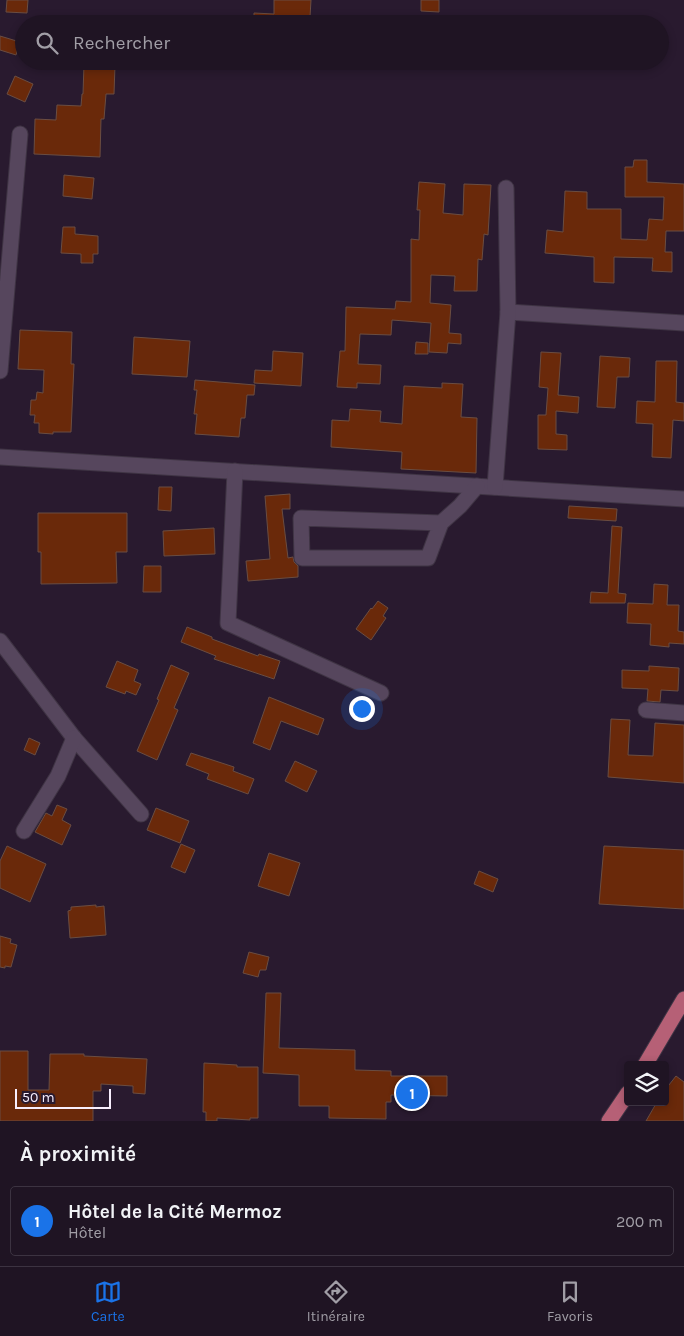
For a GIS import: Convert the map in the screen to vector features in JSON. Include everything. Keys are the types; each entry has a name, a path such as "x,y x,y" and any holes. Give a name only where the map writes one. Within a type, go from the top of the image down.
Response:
{"main road":[{"path":"647,1061 684,999"},
{"path":"609,1121 624,1099"}],"street":[{"path":"0,370 20,134"},
{"path":"495,487 508,312 506,188"},
{"path":"508,312 684,323"},
{"path":"0,456 684,499"},
{"path":"235,471 228,623 381,693"},
{"path":"441,523 301,518 302,558 428,558 441,523 460,506 477,486"},
{"path":"0,641 74,738 141,814"},
{"path":"646,710 684,713"},
{"path":"24,831 58,776 74,738"}],"building":[{"path":"7,0 28,0 27,13 6,12"},
{"path":"274,0 311,0 310,15 254,15 254,13 274,14"},
{"path":"421,0 439,0 439,12 421,11"},
{"path":"0,36 15,40 15,55 0,50"},
{"path":"84,70 115,70 114,94 106,94 104,119 101,119 100,157 34,154 35,119 56,120 57,105 81,106"},
{"path":"15,76 33,84 25,102 7,94"},
{"path":"634,160 647,160 647,182 684,184 684,231 666,231 665,252 672,252 672,272 652,271 653,258 614,257 614,283 594,282 594,257 545,253 547,230 563,232 565,191 587,192 587,209 621,209 621,239 647,240 649,219 663,220 664,197 625,197 625,167 633,167"},
{"path":"64,175 94,178 92,199 63,196"},
{"path":"419,182 445,184 443,213 463,215 464,184 491,185 488,235 484,234 482,260 478,259 477,291 454,291 455,276 431,275 430,303 451,305 449,333 461,334 461,344 448,343 447,353 429,352 431,323 392,320 391,335 360,334 358,364 381,365 380,384 357,383 357,388 337,387 340,351 345,351 346,307 395,309 396,301 411,302 411,239 419,240 420,210 417,210"},
{"path":"63,227 75,227 75,234 98,236 98,254 93,254 93,263 81,263 81,254 61,253"},
{"path":"20,330 72,332 71,364 74,364 71,432 39,433 39,423 34,423 35,415 30,415 31,400 36,400 37,392 43,393 44,370 18,369"},
{"path":"134,337 190,341 187,377 132,374"},
{"path":"416,342 428,343 428,354 415,354"},
{"path":"273,351 303,353 301,386 254,383 255,370 272,371"},
{"path":"541,352 561,353 558,395 579,397 578,413 556,411 556,434 567,435 567,450 538,449 538,415 546,415 548,388 539,387"},
{"path":"600,356 630,358 629,377 617,377 615,408 597,407"},
{"path":"656,361 677,361 676,402 684,403 684,421 673,420 671,458 652,457 653,424 636,423 637,401 655,402"},
{"path":"195,380 255,385 254,395 247,395 245,418 241,418 239,437 195,434 197,414 194,414 197,390 194,390"},
{"path":"442,383 463,384 461,417 477,418 476,473 401,469 402,452 331,447 332,420 349,421 350,409 381,411 380,422 402,424 404,386 442,388"},
{"path":"159,487 172,487 171,511 158,510"},
{"path":"290,494 290,509 282,509 288,558 293,557 294,562 298,566 298,577 248,581 246,561 270,559 265,496"},
{"path":"569,506 617,509 616,521 568,518"},
{"path":"38,513 127,513 127,552 116,552 117,583 41,584 41,552 38,552"},
{"path":"612,526 622,527 618,593 626,594 625,603 590,603 591,592 608,593"},
{"path":"214,528 215,554 164,556 163,531"},
{"path":"144,566 161,566 161,592 143,592"},
{"path":"654,584 668,585 667,605 679,605 678,631 684,632 684,644 669,643 669,647 650,645 651,624 627,623 628,603 653,604"},
{"path":"378,601 388,608 383,616 386,618 371,640 356,629"},
{"path":"187,627 212,637 212,639 258,656 259,654 280,661 274,679 214,659 216,656 181,642"},
{"path":"117,661 138,670 134,681 141,684 136,695 126,691 125,694 106,687"},
{"path":"171,665 189,673 174,708 178,710 157,760 137,751 159,700 157,699"},
{"path":"649,666 679,668 678,691 661,690 660,702 647,701 648,689 622,688 622,670 649,671"},
{"path":"269,697 324,719 318,735 281,721 270,750 253,743"},
{"path":"611,719 630,720 628,755 653,756 655,723 684,725 684,783 608,777"},
{"path":"29,738 40,743 35,755 24,750"},
{"path":"191,753 234,767 233,771 254,779 248,794 207,779 209,774 186,765"},
{"path":"295,761 317,771 307,792 285,781"},
{"path":"57,805 67,809 62,820 71,825 62,845 35,832 46,813 52,816"},
{"path":"156,808 189,821 180,843 147,830"},
{"path":"181,844 195,850 185,873 171,867"},
{"path":"7,846 46,864 30,902 0,888 0,861"},
{"path":"604,846 684,850 684,909 599,904"},
{"path":"269,853 300,863 289,896 258,886"},
{"path":"479,871 498,879 493,892 474,884"},
{"path":"96,905 96,907 104,906 106,935 70,938 68,911 71,910 71,907"},
{"path":"0,936 11,939 10,943 17,945 11,967 0,967"},
{"path":"249,952 269,957 266,970 260,970 258,977 243,973"},
{"path":"266,993 281,993 279,1048 355,1050 355,1070 391,1071 391,1076 447,1076 447,1096 391,1095 391,1102 386,1102 386,1119 329,1118 329,1106 299,1106 299,1075 263,1073"},
{"path":"0,1051 28,1051 28,1090 49,1090 50,1054 84,1054 84,1056 147,1059 145,1094 133,1093 133,1086 101,1084 101,1091 93,1091 93,1121 0,1121"},
{"path":"204,1063 237,1065 237,1067 258,1067 258,1118 250,1118 250,1120 217,1118 217,1121 206,1121 206,1112 203,1112"},
{"path":"676,1076 684,1082 684,1121 646,1121 655,1106 669,1106 669,1085"}],"place":[{"name":"Hôtel de la Cité Mermoz","path":"412,1093"}]}
